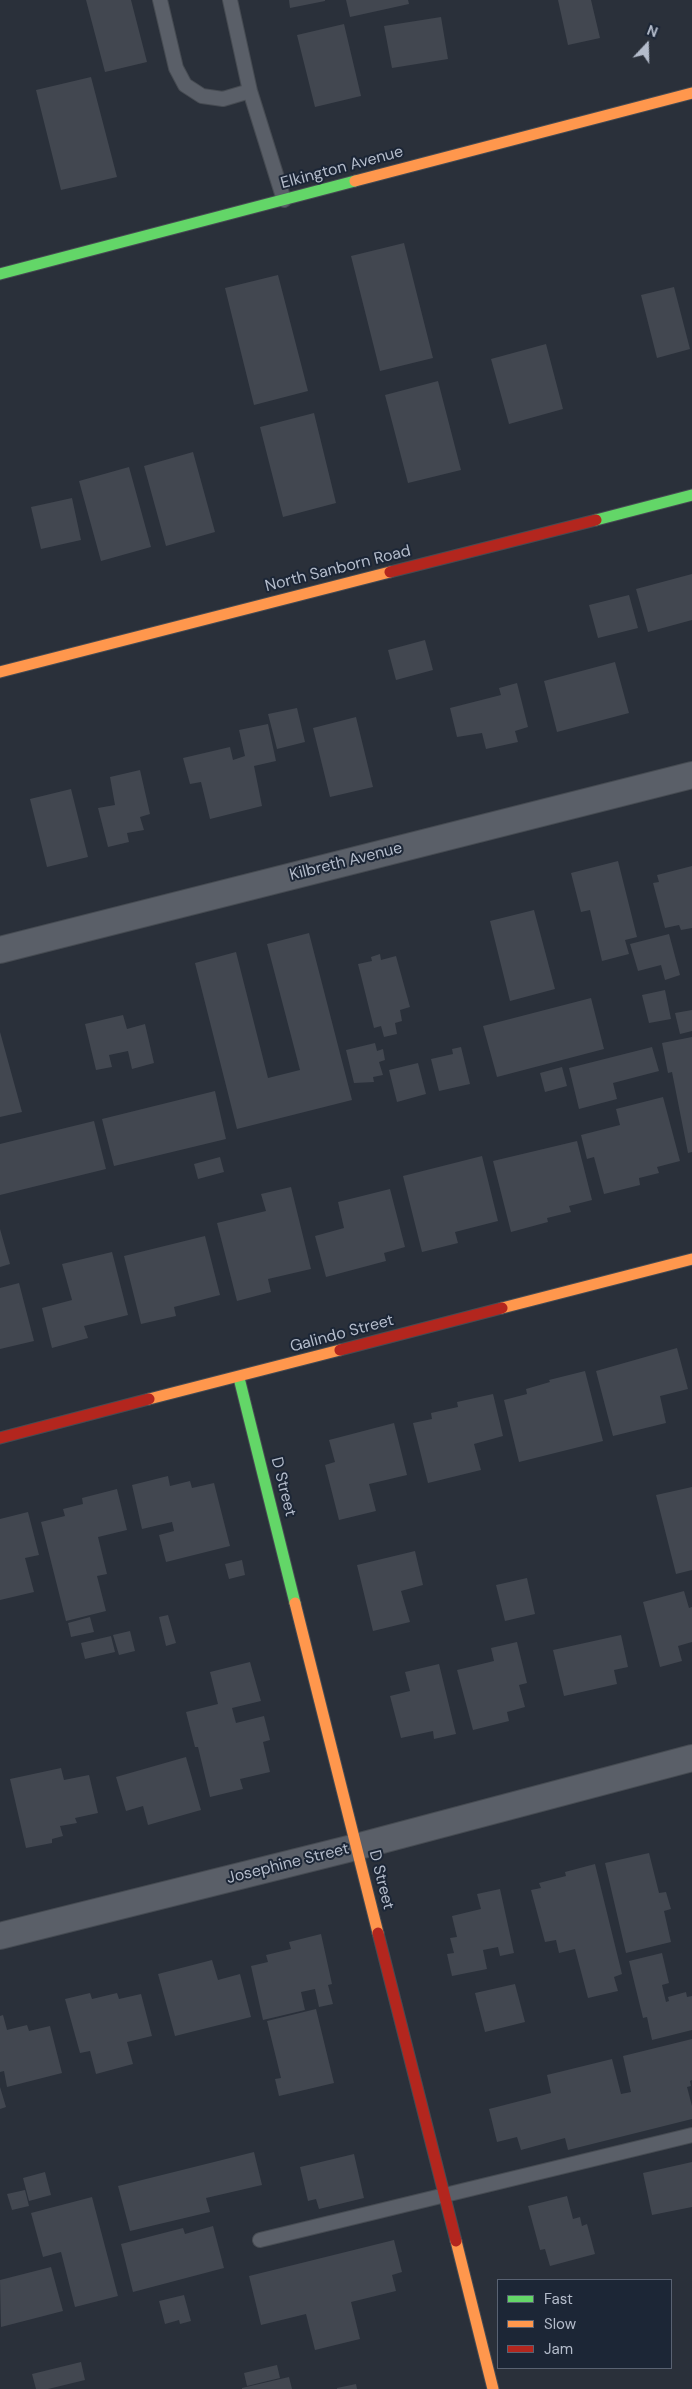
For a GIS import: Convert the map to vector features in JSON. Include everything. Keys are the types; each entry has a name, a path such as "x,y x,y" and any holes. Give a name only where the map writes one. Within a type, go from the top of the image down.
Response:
{"street":[{"name":"Elkington Avenue","path":"0,274 692,93"},
{"name":"North Sanborn Road","path":"0,672 689,496"},
{"name":"Kilbreth Avenue","path":"0,950 692,775"},
{"name":"Galindo Street","path":"0,1438 240,1378 692,1259"},
{"name":"D Street","path":"240,1378 493,2389"},
{"name":"Josephine Street","path":"0,1936 356,1847 692,1758"}],"lane":[{"path":"160,0 176,68 185,85 202,96 223,98 250,91"},
{"path":"230,0 250,91 284,200"},
{"path":"260,2240 692,2135"}],"building":[{"path":"86,0 131,0 147,62 105,72"},
{"path":"289,0 325,0 325,1 290,8"},
{"path":"346,0 408,0 409,4 350,17"},
{"path":"558,0 591,0 600,38 568,45"},
{"path":"441,17 448,59 392,68 384,26"},
{"path":"344,24 361,96 315,107 297,35"},
{"path":"91,77 117,177 61,190 36,90"},
{"path":"404,243 433,358 380,371 351,256"},
{"path":"278,275 308,391 254,405 225,288"},
{"path":"674,287 690,349 657,358 641,295"},
{"path":"546,344 563,409 509,424 491,359"},
{"path":"438,381 461,470 408,483 385,395"},
{"path":"314,413 336,503 283,517 260,427"},
{"path":"193,452 215,532 166,546 144,466"},
{"path":"129,467 151,547 101,561 79,481"},
{"path":"72,498 81,540 41,549 31,507"},
{"path":"692,574 692,620 648,632 636,589"},
{"path":"629,595 638,628 598,638 589,605"},
{"path":"425,640 433,670 396,680 388,650"},
{"path":"615,662 629,713 557,732 544,681"},
{"path":"517,683 528,727 515,731 518,742 486,749 482,733 457,737 450,708 501,695 499,688"},
{"path":"297,708 305,742 277,749 268,714"},
{"path":"356,717 373,787 330,797 313,728"},
{"path":"268,724 276,761 254,766 262,806 210,819 201,782 190,784 183,758 230,747 233,760 245,756 239,730"},
{"path":"140,770 150,814 140,817 144,830 127,833 129,842 108,847 98,808 115,805 110,777"},
{"path":"71,789 88,857 47,867 30,799"},
{"path":"618,861 637,937 625,940 629,954 602,961 590,910 581,912 571,873"},
{"path":"692,866 692,928 681,930 679,925 665,928 653,883 659,882 657,875"},
{"path":"534,910 555,989 510,1001 490,921"},
{"path":"309,933 352,1100 237,1129 195,963 236,952 268,1078 300,1070 267,944"},
{"path":"669,934 680,975 665,980 661,965 638,971 630,944"},
{"path":"380,954 381,960 396,956 410,1007 400,1010 402,1021 395,1023 397,1034 384,1037 381,1026 374,1028 358,964 372,961 371,957"},
{"path":"665,990 671,1019 649,1023 642,995"},
{"path":"591,998 604,1049 497,1077 483,1026"},
{"path":"692,1010 692,1031 680,1034 675,1013"},
{"path":"123,1015 127,1029 145,1024 154,1063 132,1069 128,1051 109,1055 112,1067 96,1070 85,1024"},
{"path":"0,1032 22,1112 0,1117"},
{"path":"692,1037 692,1152 688,1153 672,1072 668,1073 662,1043"},
{"path":"375,1043 377,1051 383,1049 385,1060 379,1062 383,1075 373,1077 374,1082 354,1083 346,1050"},
{"path":"461,1047 470,1084 439,1091 431,1059 453,1054 452,1049"},
{"path":"652,1047 659,1071 613,1083 617,1099 579,1109 569,1068"},
{"path":"418,1063 426,1094 397,1102 389,1070"},
{"path":"562,1067 567,1086 545,1092 540,1073"},
{"path":"215,1091 226,1139 114,1166 102,1119"},
{"path":"663,1097 680,1161 657,1167 659,1173 639,1178 640,1185 604,1194 594,1157 587,1159 581,1135 620,1125 616,1109"},
{"path":"94,1121 106,1169 0,1195 0,1144"},
{"path":"577,1141 592,1200 569,1206 571,1212 547,1218 548,1222 511,1232 493,1161"},
{"path":"482,1156 498,1221 455,1232 458,1243 422,1252 403,1176"},
{"path":"220,1157 224,1172 198,1179 194,1164"},
{"path":"291,1187 311,1269 268,1279 271,1292 237,1301 217,1223 266,1211 261,1194"},
{"path":"390,1189 405,1247 384,1253 386,1261 326,1277 315,1236 344,1228 338,1202"},
{"path":"0,1229 10,1264 0,1267"},
{"path":"205,1236 220,1295 174,1307 176,1316 141,1324 124,1256"},
{"path":"112,1252 128,1315 84,1326 88,1338 52,1348 42,1308 72,1300 62,1264"},
{"path":"19,1283 34,1341 0,1349 0,1288"},
{"path":"677,1348 688,1389 660,1396 666,1423 613,1436 596,1371"},
{"path":"585,1371 603,1441 519,1462 504,1400 527,1394 526,1389 550,1382 549,1380"},
{"path":"493,1394 503,1436 474,1444 481,1470 428,1483 413,1423 432,1419 431,1413 458,1407 457,1402"},
{"path":"394,1423 407,1475 369,1484 376,1511 339,1520 325,1465 335,1462 329,1440"},
{"path":"168,1476 170,1486 190,1481 192,1488 214,1483 230,1546 166,1562 159,1535 174,1531 172,1522 142,1529 132,1485"},
{"path":"692,1487 692,1570 676,1574 656,1495"},
{"path":"117,1489 127,1530 98,1537 107,1574 97,1576 106,1611 66,1621 41,1522 65,1516 63,1509 83,1504 82,1498"},
{"path":"28,1512 39,1555 25,1558 34,1592 0,1600 0,1519"},
{"path":"415,1551 423,1585 401,1591 410,1622 373,1631 357,1565"},
{"path":"242,1560 245,1575 229,1579 225,1564"},
{"path":"527,1578 535,1614 505,1621 496,1585"},
{"path":"684,1591 689,1608 692,1607 692,1642 678,1646 682,1661 660,1667 643,1602"},
{"path":"168,1615 176,1643 166,1646 159,1617"},
{"path":"90,1617 94,1632 71,1637 68,1623"},
{"path":"130,1631 135,1651 119,1655 113,1635"},
{"path":"621,1635 628,1667 614,1670 617,1684 564,1696 553,1650"},
{"path":"111,1636 115,1652 85,1659 81,1643"},
{"path":"517,1642 527,1683 519,1685 525,1707 507,1712 509,1721 473,1730 457,1670 494,1661 491,1648"},
{"path":"250,1662 261,1701 232,1708 236,1723 264,1716 270,1740 263,1742 270,1772 240,1779 243,1789 210,1797 198,1747 195,1747 186,1712 218,1704 210,1672"},
{"path":"439,1664 456,1734 434,1739 433,1731 401,1738 390,1696 410,1691 405,1672"},
{"path":"186,1757 201,1810 148,1825 143,1806 126,1811 116,1777"},
{"path":"61,1768 64,1780 89,1775 98,1813 75,1818 77,1823 60,1826 63,1836 52,1839 52,1843 26,1848 10,1779"},
{"path":"649,1853 659,1893 666,1892 671,1909 664,1911 671,1942 626,1953 605,1863"},
{"path":"595,1864 622,1974 614,1977 618,1991 588,1998 575,1949 559,1953 556,1940 545,1942 531,1890 541,1888 539,1883 566,1876 565,1872"},
{"path":"500,1889 514,1953 500,1956 498,1947 483,1950 487,1969 452,1976 447,1954 454,1953 450,1938 457,1937 452,1916 481,1909 477,1894"},
{"path":"321,1934 332,1984 328,1985 333,2004 319,2007 315,1989 301,1992 305,2010 263,2020 251,1966 268,1962 266,1955 291,1949 289,1942"},
{"path":"662,1953 669,1983 662,1985 666,2002 669,2001 668,1997 686,1992 687,1997 692,1996 692,2030 652,2040 647,2017 643,2018 629,1961"},
{"path":"212,1960 218,1980 240,1974 251,2017 175,2036 158,1974"},
{"path":"515,1984 525,2022 485,2032 475,1993"},
{"path":"90,1993 92,1999 117,1993 119,1999 141,1994 152,2036 127,2042 133,2064 96,2074 90,2051 80,2053 65,1999"},
{"path":"316,2009 334,2083 279,2096 275,2079 281,2078 267,2021"},
{"path":"3,2015 7,2030 27,2025 29,2031 50,2026 62,2073 7,2087 4,2071 0,2072 0,2016"},
{"path":"692,2039 692,2080 690,2081 691,2086 687,2087 692,2106 692,2119 568,2150 565,2138 521,2150 517,2137 497,2142 489,2109 551,2093 547,2075 612,2059 621,2094 631,2092 623,2056"},
{"path":"0,2087 6,2107 0,2109"},
{"path":"254,2152 262,2185 206,2198 210,2212 130,2231 118,2186"},
{"path":"354,2154 364,2198 319,2209 316,2199 308,2201 300,2167"},
{"path":"692,2162 692,2207 652,2215 643,2173"},
{"path":"45,2172 51,2195 29,2201 23,2178"},
{"path":"25,2190 29,2206 12,2210 7,2194"},
{"path":"567,2196 573,2219 580,2217 582,2226 587,2224 595,2254 550,2266 545,2249 540,2250 528,2206"},
{"path":"92,2197 118,2296 75,2307 61,2252 43,2257 31,2213"},
{"path":"213,2226 224,2268 133,2292 121,2244 183,2228 185,2234"},
{"path":"394,2240 402,2272 392,2275 396,2291 351,2302 360,2339 315,2350 306,2314 261,2325 249,2276"},
{"path":"51,2267 63,2311 1,2327 0,2280"},
{"path":"184,2295 191,2321 180,2324 179,2320 165,2324 159,2301"},
{"path":"81,2362 85,2380 48,2389 36,2389 32,2374"},
{"path":"277,2365 280,2378 247,2386 244,2373"},
{"path":"289,2377 292,2389 242,2389 242,2388"},
{"path":"356,2384 357,2389 337,2389 337,2388"}],"traffic: fast":[{"path":"0,274 355,181"},
{"path":"596,520 692,495"},
{"path":"239,1378 295,1603"}],"traffic: slow":[{"path":"355,181 692,93"},
{"path":"0,672 390,572"},
{"path":"502,1308 692,1259"},
{"path":"149,1399 340,1350"},
{"path":"295,1603 378,1933"},
{"path":"456,2241 493,2389"}],"traffic: jam":[{"path":"390,572 596,520"},
{"path":"340,1350 502,1308"},
{"path":"0,1438 149,1399"},
{"path":"378,1933 456,2241"}]}
